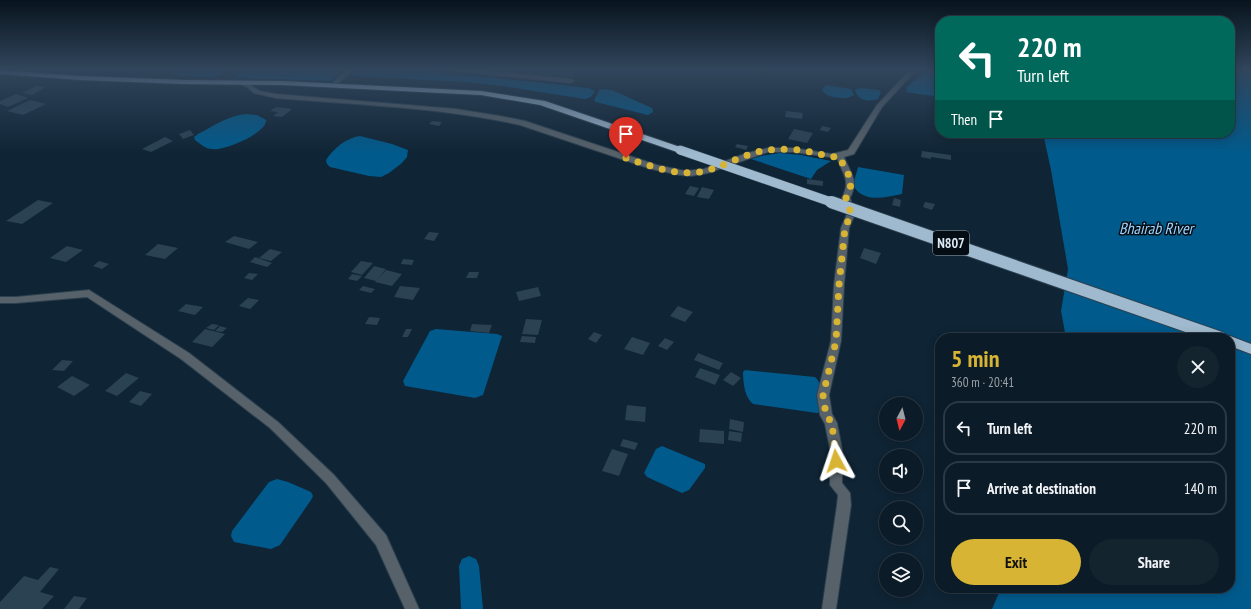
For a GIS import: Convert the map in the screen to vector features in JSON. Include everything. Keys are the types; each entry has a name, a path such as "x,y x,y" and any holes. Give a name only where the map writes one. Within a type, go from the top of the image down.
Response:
{"highway":[{"name":"N807","path":"509,97 542,103 890,222 1207,333"},
{"path":"1235,343 1251,348"}],"street":[{"path":"293,97 456,111 500,118 522,123 654,167 675,172 695,174 754,153 769,150 800,150 829,157 840,157 852,152 879,106 887,97"},
{"path":"829,609 844,493 836,485 836,448 832,423 826,415 823,395 836,341 839,285 845,228 851,214 846,198 852,188 851,181 842,166 840,157"},
{"path":"0,300 16,300 89,293 185,356 274,425 330,479 381,540 412,609"}],"water":[{"path":"575,97 590,97 585,99"},
{"path":"595,97 628,97 652,108 653,112 648,115 596,102 594,100"},
{"path":"879,97 878,99 870,100 864,100 861,98"},
{"name":"Bhairab River","path":"1235,97 1251,97 1251,609 992,609 999,593 1235,593 1235,333 1065,333 1061,311 1068,269 1044,138 1235,138"},
{"path":"246,114 257,115 266,120 260,130 244,140 226,147 210,149 201,145 195,140 194,137 198,134 221,121 233,116"},
{"path":"360,136 392,144 408,150 407,157 389,173 381,177 369,176 330,167 327,164 326,160 333,151 345,141"},
{"path":"780,153 801,155 831,161 817,170 811,179 751,159"},
{"path":"858,167 904,175 902,194 875,198 862,195 853,185"},
{"path":"436,329 497,334 502,336 483,395 475,398 405,386 403,381 430,331"},
{"path":"745,370 815,377 821,388 821,412 817,413 753,404 748,398 745,390 743,372"},
{"path":"662,446 705,464 705,468 689,490 682,493 647,477 644,473 656,449"},
{"path":"277,479 311,492 313,496 311,500 280,545 271,549 234,542 231,536 232,531 269,482"}],"building":[{"path":"8,97 28,98 8,107 0,104 0,101"},
{"path":"30,100 46,104 23,115 7,111"},
{"path":"276,107 292,109 282,117 273,116 278,112 270,111"},
{"path":"786,111 803,113 802,119 785,117"},
{"path":"432,121 442,122 439,126 429,124"},
{"path":"822,126 831,128 828,132 820,130"},
{"path":"794,129 813,133 807,143 788,139"},
{"path":"190,130 194,135 183,139 179,134"},
{"path":"165,137 173,141 151,152 142,149"},
{"path":"737,144 748,146 746,150 735,147"},
{"path":"922,151 951,155 951,160 921,157"},
{"path":"807,179 823,181 823,186 807,184"},
{"path":"690,186 699,188 694,196 685,194"},
{"path":"702,187 714,190 709,199 697,197"},
{"path":"894,198 901,200 900,207 892,205"},
{"path":"38,200 53,203 22,224 6,221"},
{"path":"925,202 935,204 932,210 923,207"},
{"path":"429,232 439,233 434,241 424,239"},
{"path":"234,236 258,242 249,249 225,242"},
{"path":"158,244 178,248 165,259 145,255"},
{"path":"67,246 83,250 66,262 50,258"},
{"path":"864,248 881,253 876,264 860,258"},
{"path":"270,249 282,252 271,261 259,258"},
{"path":"255,257 272,263 267,267 250,262"},
{"path":"403,259 414,260 412,265 401,264"},
{"path":"99,261 109,264 102,269 93,266"},
{"path":"361,261 373,263 362,275 351,272"},
{"path":"374,266 386,269 376,281 364,278"},
{"path":"386,270 402,274 392,286 375,282"},
{"path":"469,272 479,272 477,278 466,278"},
{"path":"249,273 258,274 252,280 244,278"},
{"path":"352,274 362,276 357,281 348,279"},
{"path":"363,286 375,289 371,293 359,290"},
{"path":"400,286 420,288 413,300 394,297"},
{"path":"538,287 541,296 519,301 516,292"},
{"path":"248,298 259,300 250,309 239,306"},
{"path":"186,304 203,307 195,315 178,311"},
{"path":"678,306 693,312 685,322 670,316"},
{"path":"369,317 380,318 377,325 365,324"},
{"path":"526,319 542,320 538,335 522,334"},
{"path":"212,324 219,325 214,330 206,328"},
{"path":"472,324 492,325 489,333 470,331"},
{"path":"220,326 227,328 222,332 215,331"},
{"path":"205,329 225,334 212,347 192,342"},
{"path":"406,329 412,329 408,337 402,337"},
{"path":"594,332 602,335 596,343 588,339"},
{"path":"522,336 536,337 535,343 520,342"},
{"path":"632,337 650,343 643,355 624,349"},
{"path":"665,338 674,342 667,350 658,346"},
{"path":"698,353 723,363 719,370 694,360"},
{"path":"62,360 73,361 64,371 52,370"},
{"path":"700,368 720,375 715,385 695,377"},
{"path":"731,372 741,378 733,386 723,380"},
{"path":"126,373 139,378 117,396 105,391"},
{"path":"72,376 90,385 74,396 57,387"},
{"path":"140,391 152,394 141,406 129,402"},
{"path":"627,405 646,407 645,422 625,420"},
{"path":"730,419 744,422 743,432 729,429"},
{"path":"700,429 724,431 724,444 699,442"},
{"path":"729,431 742,433 741,442 728,440"},
{"path":"623,439 638,443 635,450 620,446"},
{"path":"612,449 628,454 619,476 602,471"},
{"path":"50,567 59,569 40,592 54,596 42,609 0,609 0,602 24,576 38,580"},
{"path":"74,596 87,598 79,609 64,609"}],"waterway":[{"path":"469,566 472,609"}],"route":[{"path":"626,158 675,172 695,174 711,170 754,153 769,150 800,150 829,157 840,157 842,166 851,181 852,188 846,198 851,214 845,228 839,285 836,341 823,395 826,415 832,423 836,448 836,461"}]}
